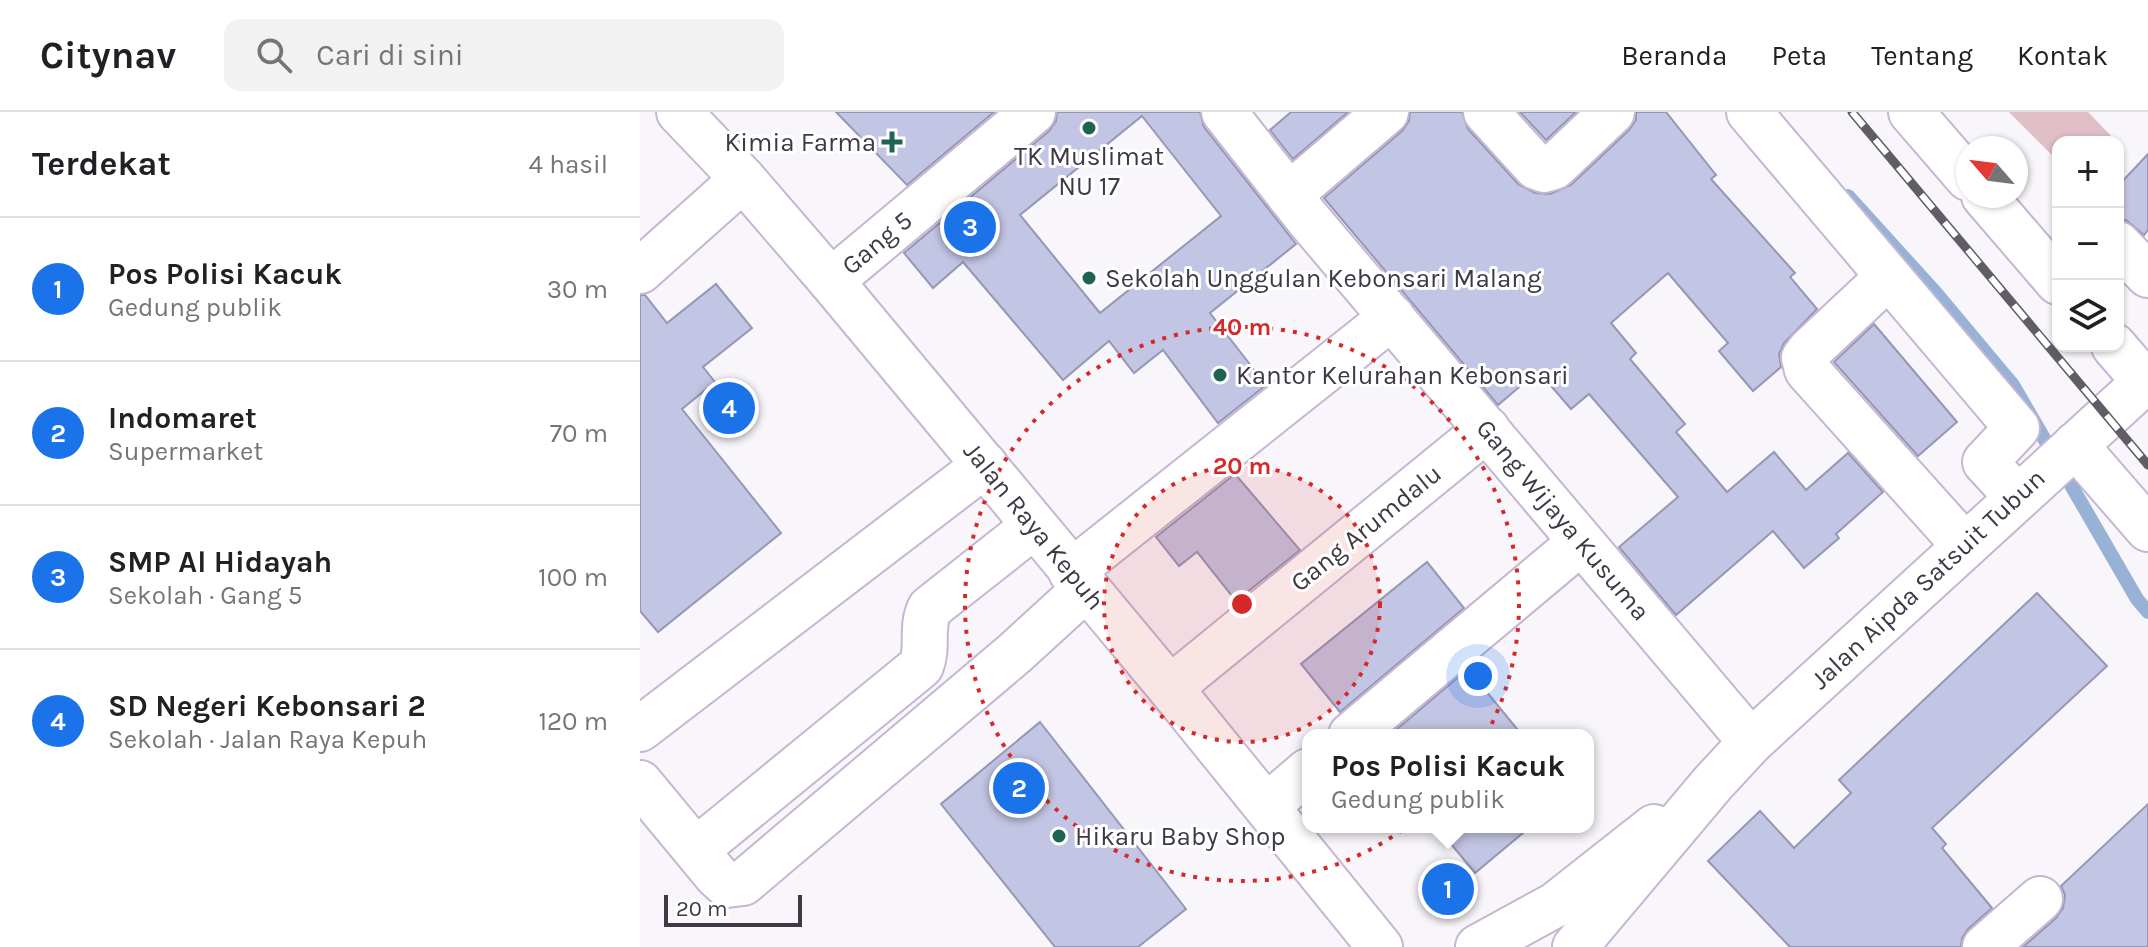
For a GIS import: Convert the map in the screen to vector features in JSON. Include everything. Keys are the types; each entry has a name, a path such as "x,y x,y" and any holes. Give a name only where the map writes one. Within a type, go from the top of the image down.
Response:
{"main road":[{"name":"Jalan Raya Kepuh","path":"679,112 743,179 831,281 1170,688 1380,947"},
{"name":"Gang 5","path":"831,281 1033,112"},
{"name":"Gang Wijaya Kusuma","path":"1224,112 1289,195 1751,742"},
{"path":"1289,195 1386,112"},
{"path":"1486,112 1536,167 1544,170 1554,167 1612,112"},
{"path":"1749,112 2017,428 1985,462 2017,497"},
{"path":"1911,112 1956,164"},
{"path":"640,271 743,179"},
{"path":"1994,208 2056,280"},
{"path":"2124,250 2148,275"},
{"path":"1888,277 1810,350 1804,358 1807,370 1965,546"},
{"path":"640,783 727,885 743,883 1003,663 1078,580 1392,317"},
{"path":"2119,352 2146,381"},
{"name":"Jalan Aipda Satsuit Tubun","path":"1575,947 1751,742 2146,381"},
{"name":"Gang Arumdalu","path":"1170,688 1487,429"},
{"path":"2067,452 2148,529"},
{"path":"640,729 985,465"},
{"path":"696,850 921,666 925,658 924,619 930,608 1034,526"},
{"path":"1358,729 1581,542"},
{"path":"1267,806 1302,776"},
{"name":"Jalan Aipda Satsuit Tubun","path":"1478,947 1555,905 1713,783"},
{"path":"1985,947 2040,899"}],"shaded area":[{"path":"2009,112 2088,112 2111,136 2052,136 2052,155"}],"building":[{"path":"836,112 994,112 907,185"},
{"path":"1057,112 1200,112 1204,127 1296,244 1210,313 1266,385 1218,423 1163,350 1134,373 1109,341 1063,380 963,262 933,288 904,253 1049,131 1056,121","holes":["1142,116 1221,216 1100,313 1020,215"]},
{"path":"1291,112 1348,112 1293,159 1270,130"},
{"path":"1410,112 1462,112 1468,129 1518,184 1535,193 1550,194 1571,185 1629,130 1636,120 1636,112 1666,112 1716,175 1711,179 1795,273 1790,277 1817,309 1784,343 1779,354 1781,367 1753,391 1719,351 1728,343 1668,273 1611,323 1636,353 1630,359 1685,424 1676,432 1727,492 1774,452 1806,490 1848,453 1883,492 1836,534 1839,538 1804,568 1773,531 1676,615 1619,547 1678,497 1589,394 1571,409 1538,371 1498,405 1324,198 1402,131 1409,121"},
{"path":"1520,112 1576,112 1546,140"},
{"path":"2148,154 2148,230 2144,235 2124,220 2124,180"},
{"path":"716,284 752,328 703,367 715,382 682,409 781,533 658,632 640,611 640,295 645,295 667,323"},
{"path":"1874,324 1957,422 1918,456 1834,362"},
{"path":"1235,474 1300,550 1236,601 1197,552 1179,566 1156,537"},
{"path":"1427,562 1464,608 1340,712 1301,664"},
{"path":"2037,593 2107,666 1932,828 1946,844 1942,848 1992,908 1968,929 1961,947 1790,947 1708,861 1760,811 1794,848 1851,793 1839,780"},
{"path":"1468,669 1517,729 1397,729"},
{"path":"1040,722 1186,909 1138,947 1055,947 941,804"},
{"path":"2148,804 2148,947 2023,947 2063,908 2065,895 2061,886"},
{"path":"1442,833 1523,833 1475,873"}],"waterway":[{"path":"1848,196 1936,293 2013,385 2137,599 2148,612"}],"railway":[{"path":"1852,112 2148,465"}],"place":[{"name":"TK Muslimat NU 17","path":"1089,128"},
{"name":"Kimia Farma","path":"892,142"},
{"name":"SMP Al Hidayah","path":"970,227"},
{"name":"Sekolah Unggulan Kebonsari Malang","path":"1089,278"},
{"name":"Kantor Kelurahan Kebonsari","path":"1220,375"},
{"name":"SD Negeri Kebonsari 2","path":"729,408"},
{"name":"Indomaret","path":"1019,788"},
{"name":"Hikaru Baby Shop","path":"1059,836"},
{"name":"Pos Polisi Kacuk","path":"1448,889"}]}
